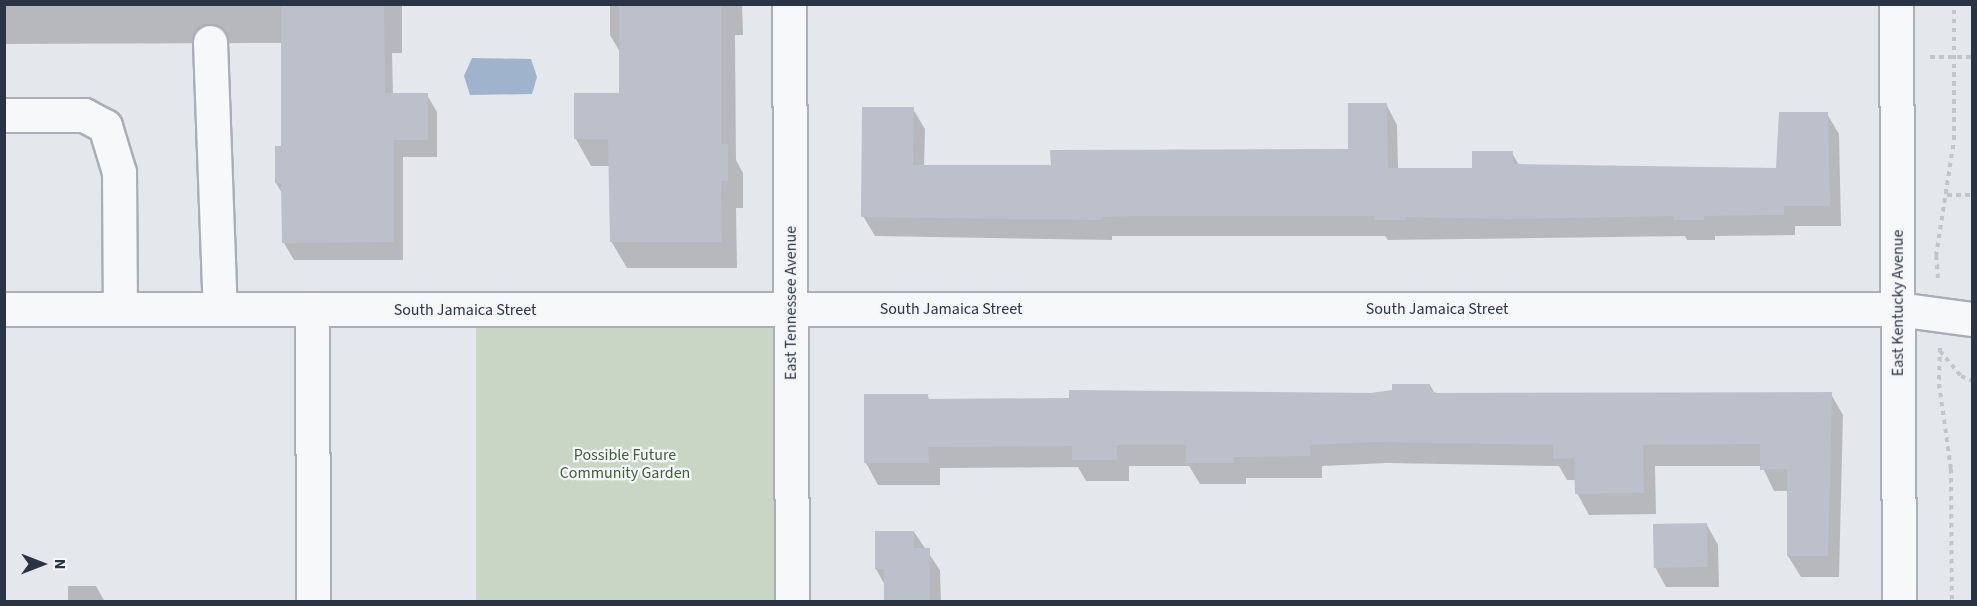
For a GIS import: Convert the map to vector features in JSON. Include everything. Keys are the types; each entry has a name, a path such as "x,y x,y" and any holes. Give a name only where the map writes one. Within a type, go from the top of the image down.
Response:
{"street":[{"name":"East Tennessee Avenue","path":"789,4 792,602"},
{"name":"East Kentucky Avenue","path":"1896,4 1899,602"},
{"path":"210,42 220,309"},
{"path":"4,115 84,115 105,126 118,172 120,309"},
{"name":"South Jamaica Street","path":"4,309 1898,309 1972,319"},
{"path":"312,309 313,602"}],"path":[{"path":"1952,602 1951,469 1939,384 1936,256 1954,140 1954,4"},
{"path":"1947,195 1972,195"},
{"path":"1940,350 1961,376 1972,381"}],"green space":[{"name":"Possible Future Community Garden","path":"476,327 774,327 774,602 476,602"}],"water":[{"path":"472,58 531,59 537,77 532,94 470,95 464,76"}],"building":[{"path":"281,4 384,4 385,93 428,93 428,140 394,140 394,242 282,243 281,183 275,183 275,146 281,146"},
{"path":"619,4 721,4 721,144 728,144 728,181 721,181 722,242 610,242 608,139 574,139 574,93 619,93"},
{"path":"1348,103 1387,103 1388,168 1472,168 1472,151 1513,151 1513,164 1776,168 1779,112 1828,112 1830,206 1784,206 1784,215 1704,216 1704,220 1674,220 1674,216 1507,219 1405,217 1405,220 1374,220 1374,216 1135,216 1101,217 1101,220 861,217 862,107 914,107 913,165 1051,165 1050,150 1348,149"},
{"path":"1392,384 1430,384 1430,390 1437,393 1832,392 1828,556 1787,556 1787,469 1760,470 1760,444 1643,445 1644,493 1575,494 1574,458 1553,459 1553,445 1374,442 1310,445 1310,456 1234,457 1234,463 1186,463 1186,445 1117,445 1117,460 1072,460 1072,446 928,447 929,463 864,463 864,394 928,394 928,399 1069,398 1069,390 1371,393 1392,390"},
{"path":"1707,523 1708,567 1654,568 1653,524"},
{"path":"875,531 914,531 914,548 930,548 930,602 884,602 884,569 875,569"}]}
